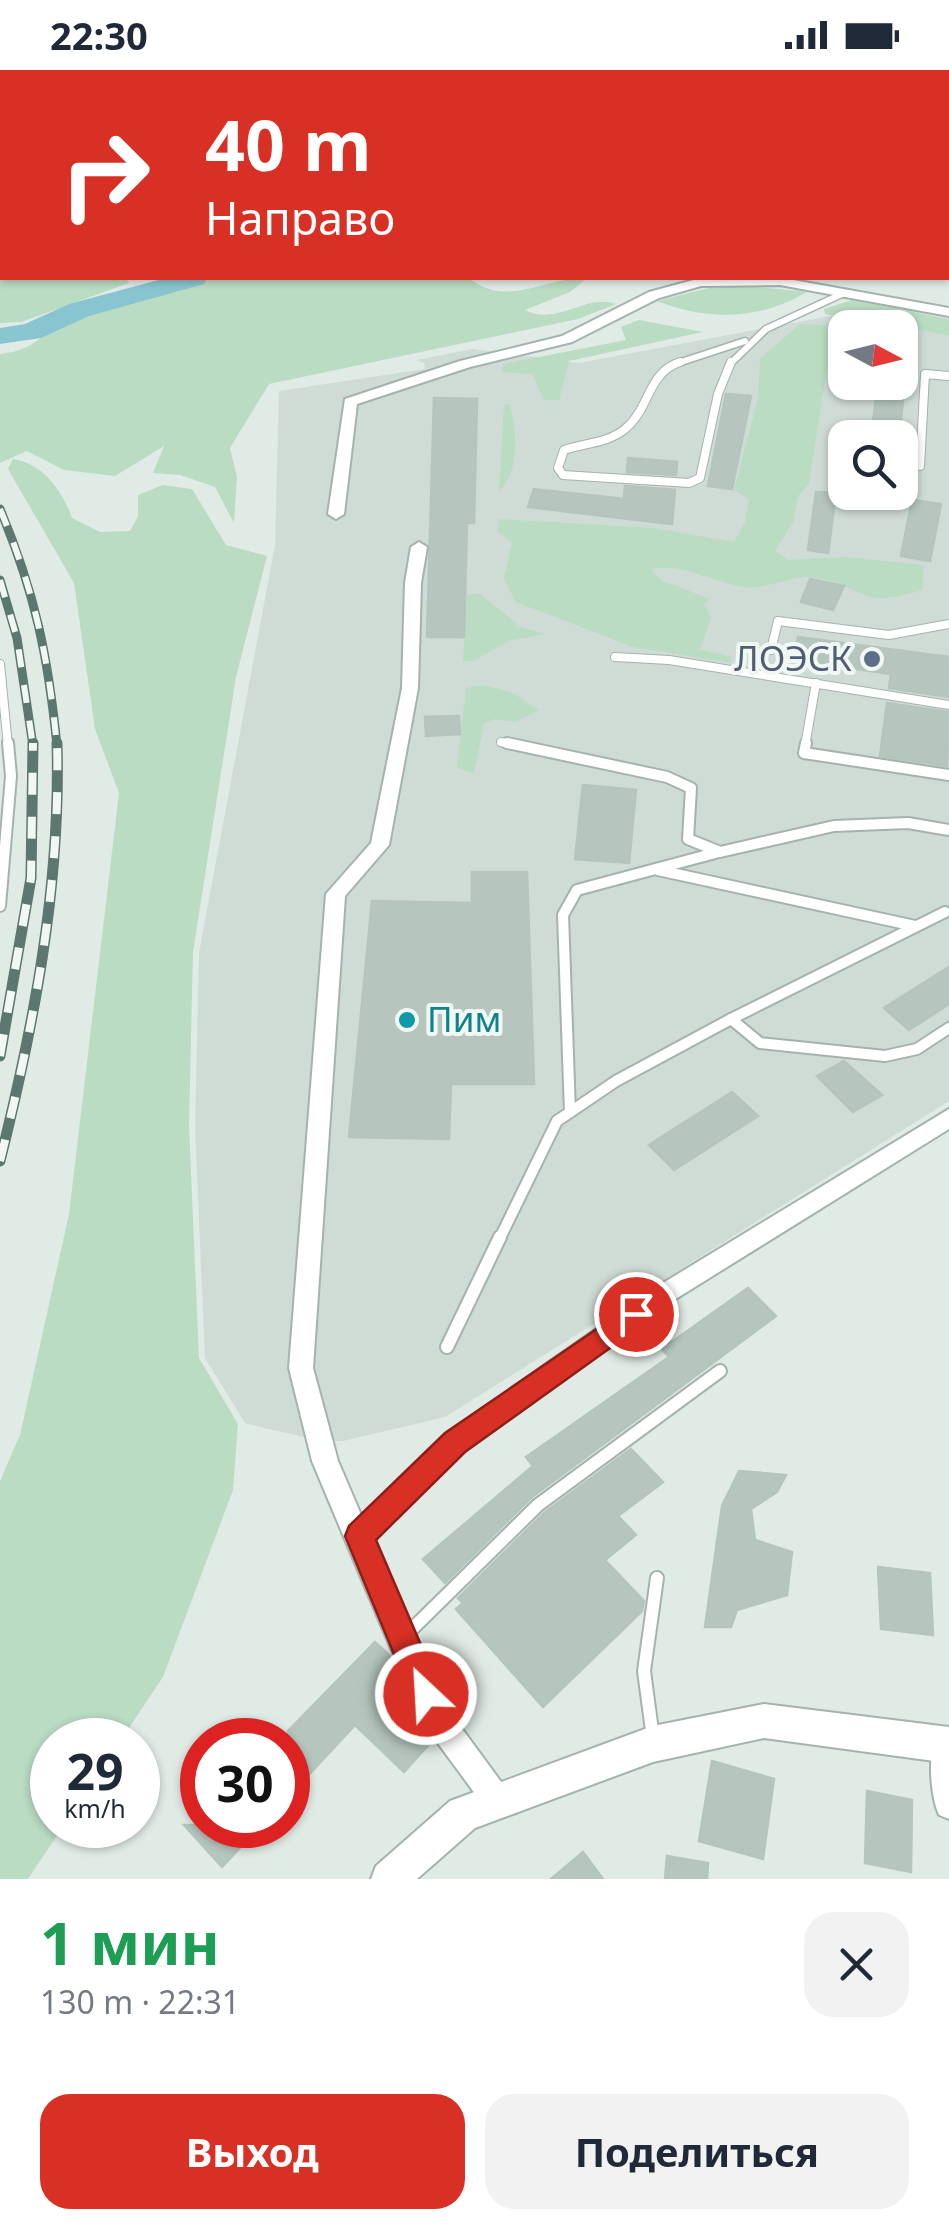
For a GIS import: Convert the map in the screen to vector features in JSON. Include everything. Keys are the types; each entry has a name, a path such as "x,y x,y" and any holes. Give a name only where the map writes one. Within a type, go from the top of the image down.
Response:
{"street":[{"path":"336,514 350,402 465,364 568,339 654,294 728,280"},
{"path":"767,280 949,312"},
{"path":"419,547 413,583 410,688 380,845 336,894 301,1368 325,1462 438,1721 497,1800"},
{"path":"360,1536 455,1442 666,1293 949,1118"},
{"path":"389,1879 463,1814 654,1744 764,1721 947,1745 949,1804"}],"lane":[{"path":"745,341 722,375 700,478 689,483 602,478 563,475 558,468 564,450 609,440 626,428 648,404 657,374 672,365 745,341 844,293"},
{"path":"920,466 926,374 949,376"},
{"path":"771,650 778,621 888,636 949,624"},
{"path":"615,657 668,660 949,705"},
{"path":"0,664 11,776 0,906"},
{"path":"816,683 804,753 949,775"},
{"path":"502,742 667,777 690,788 688,839 720,852"},
{"path":"570,1112 564,915 577,890 834,826 908,823 949,830"},
{"path":"656,869 916,926"},
{"path":"447,1347 558,1120 731,1019 948,912"},
{"path":"731,1019 760,1043 885,1056 917,1049 949,1028"},
{"path":"402,1640 538,1505 720,1371"},
{"path":"654,1744 644,1671 657,1578"}],"shaded area":[{"path":"828,316 828,400 918,400 918,324 949,329 949,1101 445,1417 343,1441 320,1441 245,1423 205,1358 195,1128 199,953 275,545 279,391 425,369 424,363 416,360 473,349 579,363"}],"green space":[{"path":"0,280 129,283 21,322 0,323"},
{"path":"192,280 472,280 497,291 512,291 585,280 570,292 525,310 548,315 593,303 616,304 578,319 269,384 230,448 237,477 234,523 215,487 180,475 153,473 164,446 115,476 64,470 27,451 0,463 0,354 30,345 81,311"},
{"path":"725,284 807,292 771,308 733,314 695,312 657,301"},
{"path":"852,300 903,310 828,310 828,315 824,309"},
{"path":"918,313 949,319 949,335 918,330"},
{"path":"639,320 703,332 569,361 559,400 544,400 532,374 501,372 503,364 626,340 621,327"},
{"path":"800,324 828,326 828,368 809,484 798,496 793,522 775,551 788,560 845,557 924,565 922,590 884,598 812,577 743,587 686,571 651,569 661,580 710,599 704,604 711,618 700,650 731,656 731,663 633,647 516,602 504,579 512,543 498,531 499,519 653,528 734,542 745,523 749,499 734,490 758,399 760,359"},
{"path":"504,404 510,405 515,451 511,472 499,492"},
{"path":"13,459 34,466 57,489 72,518 100,532 130,531 138,516 138,495 163,485 192,489 226,545 267,556 236,677 193,952 189,1125 199,1358 238,1424 233,1490 163,1677 136,1718 30,1718 30,1848 49,1848 28,1879 0,1879 0,1481 20,1435 69,1214 119,793 95,729 74,583 8,469"},
{"path":"480,594 521,627 546,634 511,640 473,661 463,661 467,595"},
{"path":"484,685 511,692 539,710 516,722 495,719 484,723 474,773 457,768 466,688"}],"building":[{"path":"726,394 751,396 732,489 708,486"},
{"path":"434,398 477,399 474,523 467,523 464,637 427,637"},
{"path":"876,400 903,400 901,420 873,420"},
{"path":"628,458 677,462 676,475 627,472"},
{"path":"625,486 675,490 672,524 528,507 534,489 624,499"},
{"path":"816,492 828,493 828,510 834,510 828,553 808,550"},
{"path":"918,501 941,504 930,561 901,556 910,510 918,510"},
{"path":"810,579 844,586 833,610 801,602"},
{"name":"ЛОЭСК","path":"798,637 949,657 949,697 889,688 891,674 794,660"},
{"path":"887,703 949,712 947,766 880,756"},
{"path":"459,716 460,734 426,736 425,717"},
{"path":"583,785 636,790 629,863 575,859"},
{"path":"472,872 527,872 534,1084 451,1084 449,1139 349,1137 372,901 472,903"},
{"path":"949,967 949,1004 909,1030 884,1008"},
{"path":"844,1061 882,1095 853,1112 817,1076"},
{"path":"732,1092 758,1116 674,1170 649,1145"},
{"path":"748,1288 776,1316 532,1497 445,1583 423,1559 533,1466 526,1457 669,1357 662,1349"},
{"path":"631,1449 663,1482 618,1516 636,1535 605,1560 644,1601 642,1611 543,1707 456,1609 463,1603 458,1598 544,1513"},
{"path":"739,1471 786,1475 777,1492 751,1509 755,1540 792,1552 787,1595 737,1610 731,1627 705,1627 722,1506"},
{"path":"878,1567 930,1573 933,1635 881,1629"},
{"path":"375,1642 390,1656 400,1678 386,1692 432,1741 404,1772 355,1725 310,1773 310,1718 301,1718"},
{"path":"712,1761 774,1779 763,1859 699,1841"},
{"path":"867,1791 912,1800 911,1872 865,1863"},
{"path":"205,1848 240,1848 222,1867"},
{"path":"583,1852 603,1879 551,1879"},
{"path":"667,1856 708,1863 707,1879 665,1879"}],"waterway":[{"path":"0,336 31,332 79,310 187,280"}],"railway":[{"path":"0,509 38,625 57,746"},
{"path":"0,580 17,638 33,746"},
{"path":"0,1056 31,878 33,746"},
{"path":"0,1161 43,954 55,849 57,746"}],"place":[{"name":"ЛОЭСК","path":"872,659"},
{"name":"Пим","path":"407,1020"}],"route":[{"path":"426,1694 360,1536 455,1442 636,1314"}]}
